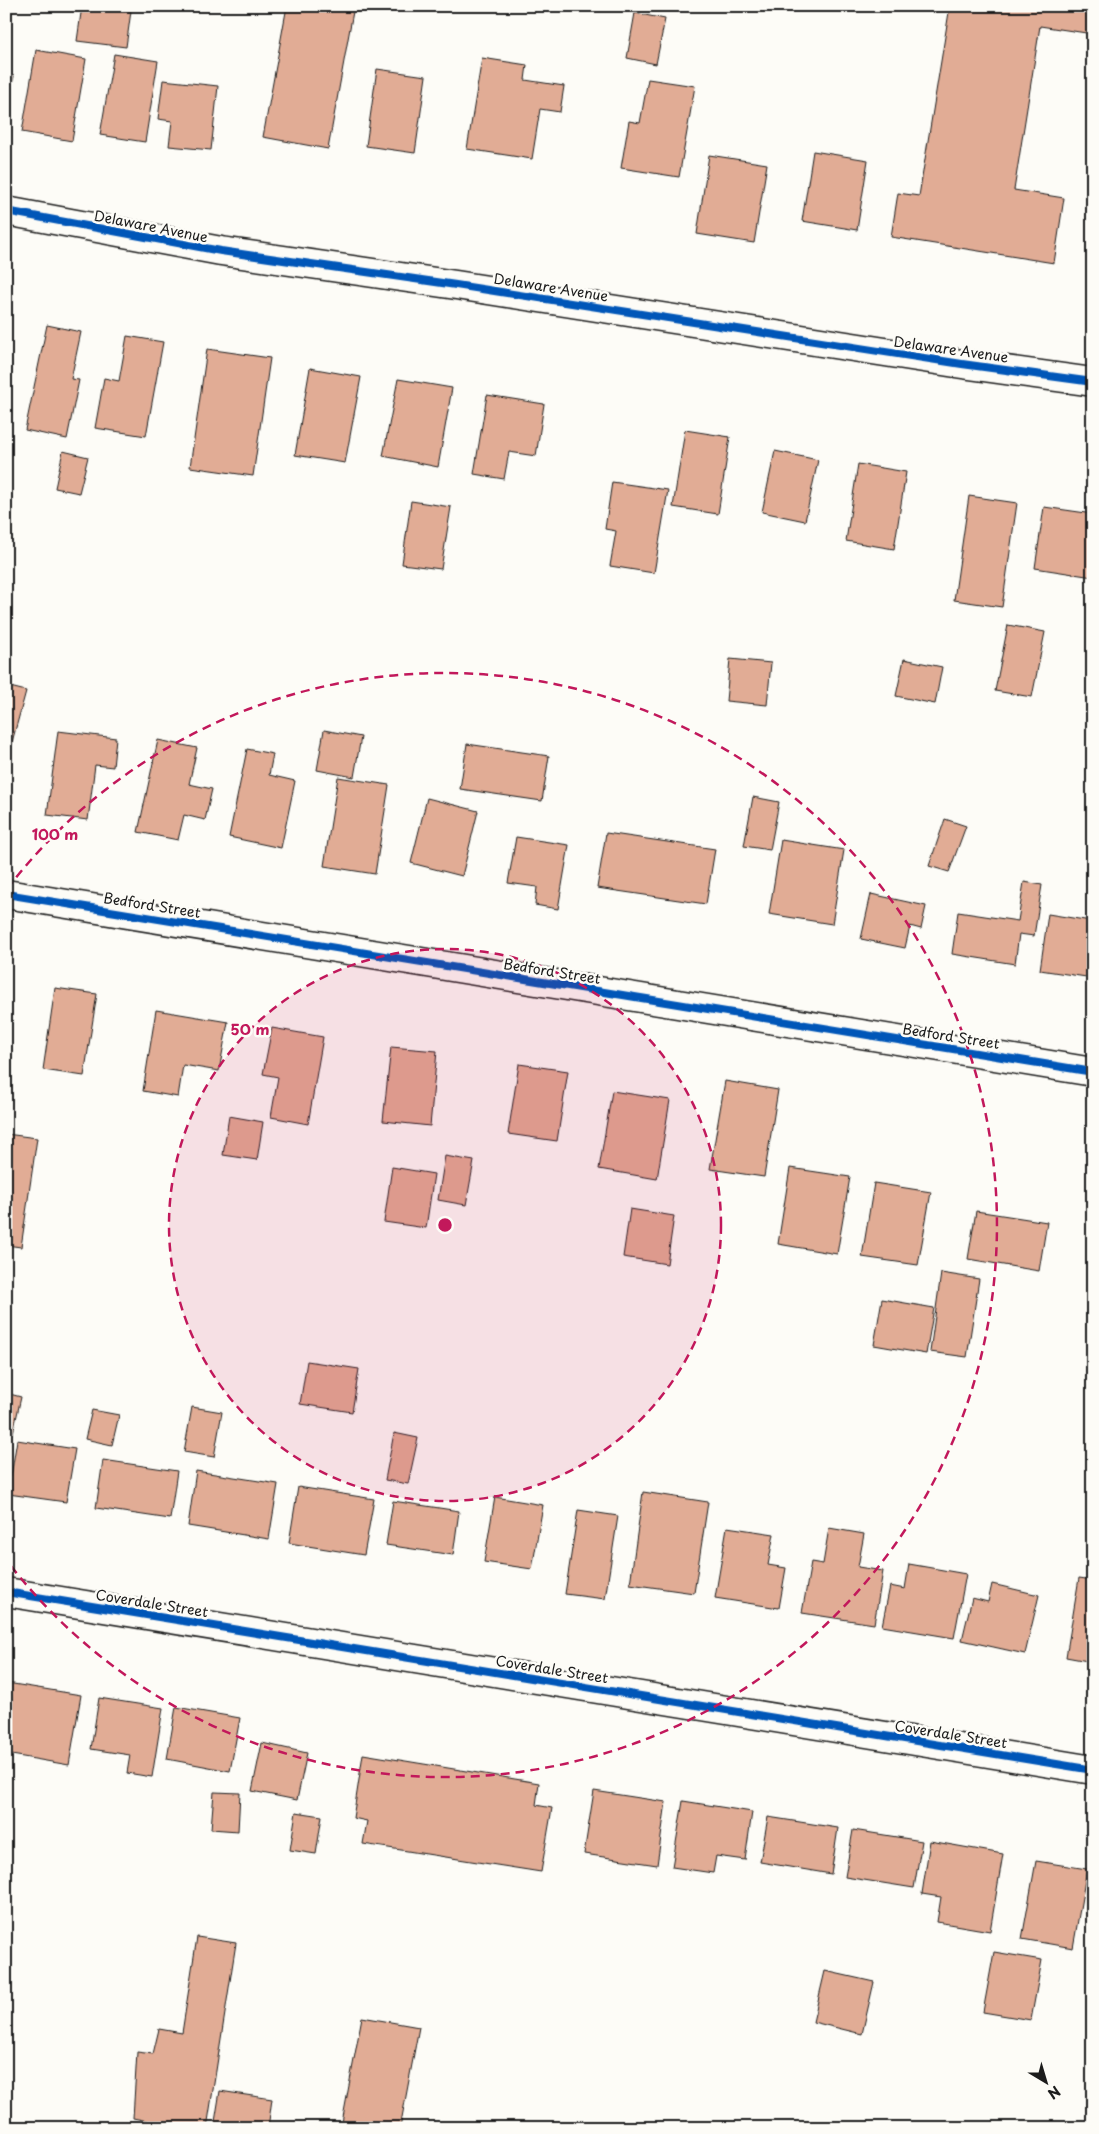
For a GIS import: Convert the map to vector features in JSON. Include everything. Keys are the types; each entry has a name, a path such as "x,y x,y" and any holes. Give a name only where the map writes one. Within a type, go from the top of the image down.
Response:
{"street":[{"name":"Delaware Avenue","path":"6,212 221,251 1093,382"},
{"name":"Bedford Street","path":"6,894 1093,1072"},
{"name":"Coverdale Street","path":"6,1592 1093,1770"}],"building":[{"path":"82,6 108,6 108,8 131,11 126,47 77,41"},
{"path":"287,6 354,6 328,149 263,137"},
{"path":"950,6 1093,6 1093,34 1040,26 1014,190 1064,198 1054,263 891,237 898,193 919,196"},
{"path":"635,13 665,19 656,64 627,58"},
{"path":"36,50 86,59 72,141 22,132"},
{"path":"114,54 158,61 145,142 100,135"},
{"path":"482,58 527,65 525,80 564,86 560,112 540,109 532,159 467,149"},
{"path":"377,69 426,76 415,153 366,146"},
{"path":"6,74 14,76 6,111"},
{"path":"648,79 695,86 679,177 621,168 629,121 640,123"},
{"path":"163,80 218,86 211,150 169,146 172,121 158,119"},
{"path":"813,151 868,160 857,230 802,221"},
{"path":"709,155 767,164 754,243 697,234"},
{"path":"47,325 81,332 71,379 79,380 67,439 25,430"},
{"path":"127,336 163,342 146,436 95,428 104,378 119,381"},
{"path":"207,349 270,358 253,476 190,467"},
{"path":"310,368 361,377 345,463 295,455"},
{"path":"398,379 452,388 438,467 383,456"},
{"path":"487,395 544,404 536,456 509,452 504,479 474,474"},
{"path":"685,430 730,437 718,514 673,507"},
{"path":"63,451 88,457 79,493 55,488"},
{"path":"775,451 818,460 805,521 762,512"},
{"path":"858,464 906,472 894,549 846,541"},
{"path":"612,482 668,490 654,573 610,566 616,531 605,529"},
{"path":"969,496 1017,503 1002,607 954,600"},
{"path":"411,501 451,507 441,569 402,564"},
{"path":"1044,507 1093,514 1093,577 1035,568"},
{"path":"1008,625 1045,632 1032,697 995,691"},
{"path":"730,659 771,663 767,705 726,701"},
{"path":"904,659 942,667 935,704 896,696"},
{"path":"6,686 26,691 6,764"},
{"path":"324,730 361,737 354,777 317,770"},
{"path":"58,731 116,738 113,767 95,765 88,820 47,815"},
{"path":"158,740 197,748 189,784 212,789 205,820 184,815 178,840 138,832"},
{"path":"467,744 549,756 542,801 460,789"},
{"path":"247,749 273,754 269,775 295,781 281,848 229,837"},
{"path":"338,777 389,785 375,874 324,866"},
{"path":"753,797 779,802 770,850 744,846"},
{"path":"427,798 478,811 462,876 411,863"},
{"path":"945,819 966,826 949,872 929,866"},
{"path":"606,833 715,849 706,904 597,888"},
{"path":"516,837 569,845 558,909 535,905 537,887 508,883"},
{"path":"781,840 844,850 832,924 769,914"},
{"path":"1024,882 1042,885 1034,936 1019,934 1015,964 952,954 958,912 1018,921"},
{"path":"871,894 926,906 921,929 910,926 905,948 861,939"},
{"path":"1093,913 1093,978 1040,970 1048,914 1091,921"},
{"path":"55,988 97,994 84,1076 43,1070"},
{"path":"156,1010 228,1022 219,1071 183,1065 178,1097 143,1091"},
{"path":"272,1028 323,1037 308,1124 271,1117 278,1077 263,1074"},
{"path":"391,1047 437,1051 430,1126 383,1121"},
{"path":"519,1064 568,1071 557,1141 508,1134"},
{"path":"725,1081 778,1090 764,1177 710,1169"},
{"path":"612,1091 670,1100 657,1179 599,1169"},
{"path":"229,1116 263,1122 257,1160 223,1155"},
{"path":"6,1134 37,1138 21,1247 6,1245"},
{"path":"445,1156 474,1161 466,1205 438,1200"},
{"path":"392,1167 434,1174 426,1228 384,1222"},
{"path":"790,1168 850,1177 837,1254 778,1244"},
{"path":"874,1183 931,1192 918,1265 862,1257"},
{"path":"630,1209 674,1216 667,1264 623,1257"},
{"path":"976,1211 1047,1222 1039,1271 968,1259"},
{"path":"941,1273 979,1279 967,1357 930,1352"},
{"path":"882,1299 934,1308 926,1354 874,1345"},
{"path":"307,1361 359,1369 352,1412 300,1404"},
{"path":"6,1393 21,1397 13,1433 6,1431"},
{"path":"192,1407 222,1412 214,1457 184,1452"},
{"path":"92,1410 119,1415 112,1445 85,1439"},
{"path":"394,1433 418,1438 408,1484 385,1480"},
{"path":"17,1440 75,1449 66,1502 8,1494"},
{"path":"103,1460 177,1471 170,1519 96,1508"},
{"path":"196,1471 278,1484 269,1539 188,1526"},
{"path":"298,1487 374,1499 364,1555 289,1543"},
{"path":"643,1492 708,1502 694,1593 630,1584"},
{"path":"495,1497 543,1505 532,1569 484,1562"},
{"path":"393,1501 459,1511 453,1555 386,1545"},
{"path":"578,1510 618,1516 605,1599 565,1594"},
{"path":"727,1527 774,1534 768,1565 786,1568 779,1608 715,1598"},
{"path":"829,1528 864,1534 858,1567 883,1571 874,1624 802,1613 811,1562 823,1564"},
{"path":"909,1564 966,1574 954,1638 882,1626 890,1586 905,1589"},
{"path":"1079,1578 1093,1580 1093,1662 1066,1657"},
{"path":"992,1584 1039,1595 1025,1654 962,1640 972,1598 988,1602"},
{"path":"7,1683 81,1695 69,1765 6,1754"},
{"path":"99,1698 163,1708 152,1777 127,1773 130,1755 91,1749"},
{"path":"176,1707 240,1718 230,1771 167,1759"},
{"path":"262,1743 307,1753 297,1800 252,1791"},
{"path":"363,1754 539,1783 536,1805 552,1808 541,1872 363,1844 367,1821 353,1818"},
{"path":"594,1791 666,1802 657,1865 584,1854"},
{"path":"214,1792 240,1793 238,1831 211,1829"},
{"path":"683,1801 752,1812 745,1860 716,1856 713,1873 672,1867"},
{"path":"296,1812 322,1816 316,1854 290,1850"},
{"path":"768,1817 838,1828 831,1874 760,1862"},
{"path":"853,1830 922,1841 914,1888 845,1877"},
{"path":"930,1841 1003,1854 990,1931 937,1922 941,1897 922,1894"},
{"path":"1036,1861 1087,1869 1073,1948 1022,1939"},
{"path":"197,1937 236,1943 207,2128 147,2128 148,2121 133,2118 137,2052 153,2054 159,2029 182,2033"},
{"path":"994,1952 1042,1960 1031,2020 983,2012"},
{"path":"825,1971 874,1982 862,2034 813,2022"},
{"path":"362,2017 419,2027 400,2128 341,2128"},
{"path":"220,2091 272,2099 268,2128 214,2128"}],"cycle path":[{"path":"6,211 221,251 456,285 962,364 1093,382"},
{"path":"6,894 1093,1072"},
{"path":"6,1592 1093,1770"}]}
